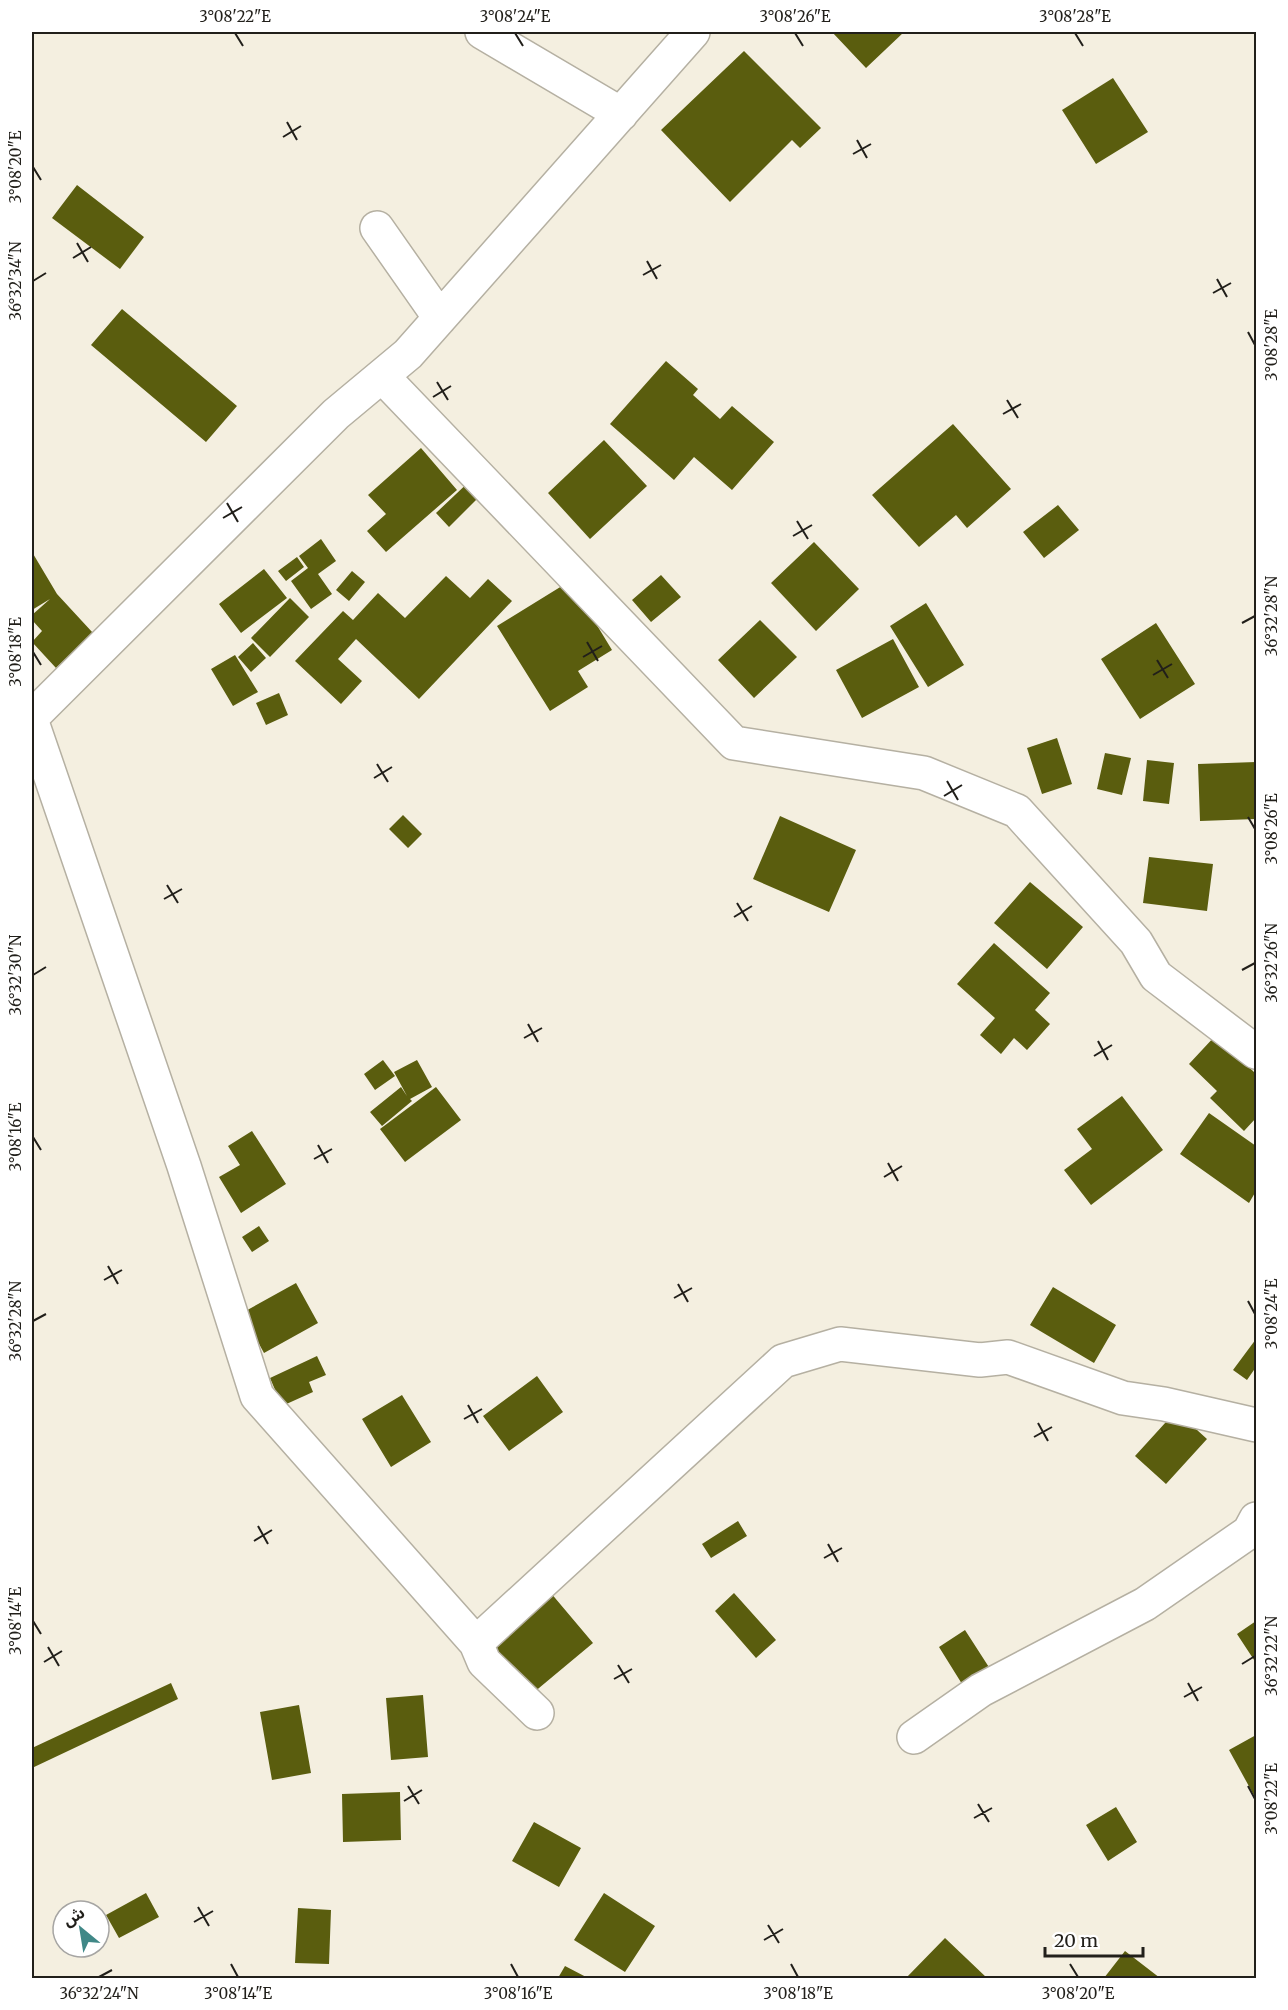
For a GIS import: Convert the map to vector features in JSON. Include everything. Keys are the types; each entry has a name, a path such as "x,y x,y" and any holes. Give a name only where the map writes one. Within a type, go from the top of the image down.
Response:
{"street":[{"path":"482,32 621,114"},
{"path":"32,717 336,414 408,354 693,32"},
{"path":"378,228 440,318"},
{"path":"382,376 734,743 924,773 1017,811 1136,942 1155,976 1257,1052"},
{"path":"32,722 184,1166 257,1396 476,1643 484,1662 537,1713"},
{"path":"476,1643 783,1361 840,1344 980,1360 1008,1357 1123,1398 1164,1404 1257,1425"},
{"path":"914,1737 981,1690 1145,1604 1250,1532 1257,1519"}],"building":[{"path":"832,32 904,32 866,68"},
{"path":"744,51 821,128 800,148 792,140 730,202 661,130"},
{"path":"1113,78 1148,132 1096,164 1062,110"},
{"path":"77,185 144,237 120,269 52,218"},
{"path":"122,309 237,406 206,442 91,345"},
{"path":"666,361 698,389 693,395 720,419 732,406 774,442 732,490 694,457 674,480 610,424"},
{"path":"953,424 1011,489 967,528 956,515 919,547 872,495"},
{"path":"604,440 647,486 590,539 548,493"},
{"path":"421,448 457,490 386,552 367,531 386,514 368,495"},
{"path":"474,477 486,490 449,527 436,513"},
{"path":"1058,505 1079,530 1044,558 1023,532"},
{"path":"321,539 336,561 318,574 332,594 311,609 291,581 308,568 299,556"},
{"path":"814,542 859,589 816,631 771,583"},
{"path":"32,552 57,594 93,633 56,668 32,642 42,631 32,620 32,615 50,599 32,610"},
{"path":"297,557 304,567 286,581 278,571"},
{"path":"264,569 287,598 241,633 219,604"},
{"path":"352,571 365,582 349,601 336,590"},
{"path":"661,575 681,597 651,622 632,600"},
{"path":"446,576 470,598 488,579 512,601 419,699 356,639 338,659 362,681 341,704 295,661 343,611 353,620 378,593 405,618"},
{"path":"570,581 612,650 578,671 588,687 550,711 497,626"},
{"path":"290,598 309,617 270,657 251,638"},
{"path":"926,603 964,665 928,687 890,626"},
{"path":"760,620 797,657 754,698 718,660"},
{"path":"1156,623 1195,684 1140,719 1101,659"},
{"path":"893,639 919,687 862,718 836,670"},
{"path":"253,643 266,658 251,672 238,657"},
{"path":"235,655 258,692 233,706 211,669"},
{"path":"279,693 288,715 266,725 256,703"},
{"path":"1057,738 1072,784 1042,794 1027,748"},
{"path":"1105,753 1131,758 1122,795 1097,789"},
{"path":"1147,760 1174,763 1169,804 1143,801"},
{"path":"1256,762 1256,819 1200,821 1198,764"},
{"path":"403,815 422,834 408,848 389,829"},
{"path":"780,816 856,850 829,912 753,879"},
{"path":"1149,857 1213,864 1207,911 1143,903"},
{"path":"1030,882 1083,927 1047,969 994,923"},
{"path":"994,943 1050,993 1035,1010 1050,1024 1027,1050 1014,1038 1001,1054 980,1035 995,1018 957,984"},
{"path":"1216,1035 1256,1074 1256,1118 1244,1131 1210,1098 1217,1091 1189,1064"},
{"path":"383,1060 395,1076 375,1090 364,1074"},
{"path":"417,1060 432,1087 410,1099 412,1101 382,1126 370,1112 401,1087 407,1096 394,1072"},
{"path":"436,1087 461,1120 405,1162 380,1129"},
{"path":"1122,1096 1163,1150 1091,1205 1064,1170 1092,1149 1077,1129"},
{"path":"1209,1113 1256,1146 1256,1191 1249,1203 1180,1154"},
{"path":"252,1131 286,1184 241,1213 219,1177 240,1165 228,1146"},
{"path":"259,1226 269,1241 252,1252 242,1237"},
{"path":"296,1283 318,1323 264,1353 242,1313"},
{"path":"1053,1287 1116,1325 1094,1363 1030,1325"},
{"path":"1256,1339 1256,1367 1247,1380 1233,1370"},
{"path":"317,1356 326,1375 309,1382 313,1392 282,1406 270,1378"},
{"path":"537,1376 563,1412 509,1451 483,1416"},
{"path":"402,1395 431,1442 391,1467 362,1419"},
{"path":"1176,1411 1207,1439 1166,1484 1135,1456"},
{"path":"738,1521 747,1536 711,1558 702,1544"},
{"path":"550,1592 593,1643 533,1693 490,1641"},
{"path":"734,1593 776,1640 756,1658 715,1611"},
{"path":"1256,1621 1256,1663 1237,1634"},
{"path":"965,1630 994,1675 967,1692 939,1647"},
{"path":"171,1683 178,1699 32,1768 32,1748"},
{"path":"423,1695 428,1757 391,1760 386,1698"},
{"path":"299,1705 311,1773 272,1780 260,1712"},
{"path":"1256,1735 1256,1799 1229,1750"},
{"path":"400,1792 401,1840 343,1842 342,1794"},
{"path":"1116,1807 1137,1842 1108,1861 1086,1825"},
{"path":"534,1822 581,1848 559,1887 512,1861"},
{"path":"146,1893 159,1917 119,1938 111,1924 111,1912"},
{"path":"604,1893 655,1926 625,1972 574,1940"},
{"path":"298,1908 331,1910 329,1964 295,1963"},
{"path":"945,1938 987,1978 906,1978"},
{"path":"1125,1951 1160,1978 1104,1978"},
{"path":"565,1966 588,1978 558,1978"}]}
